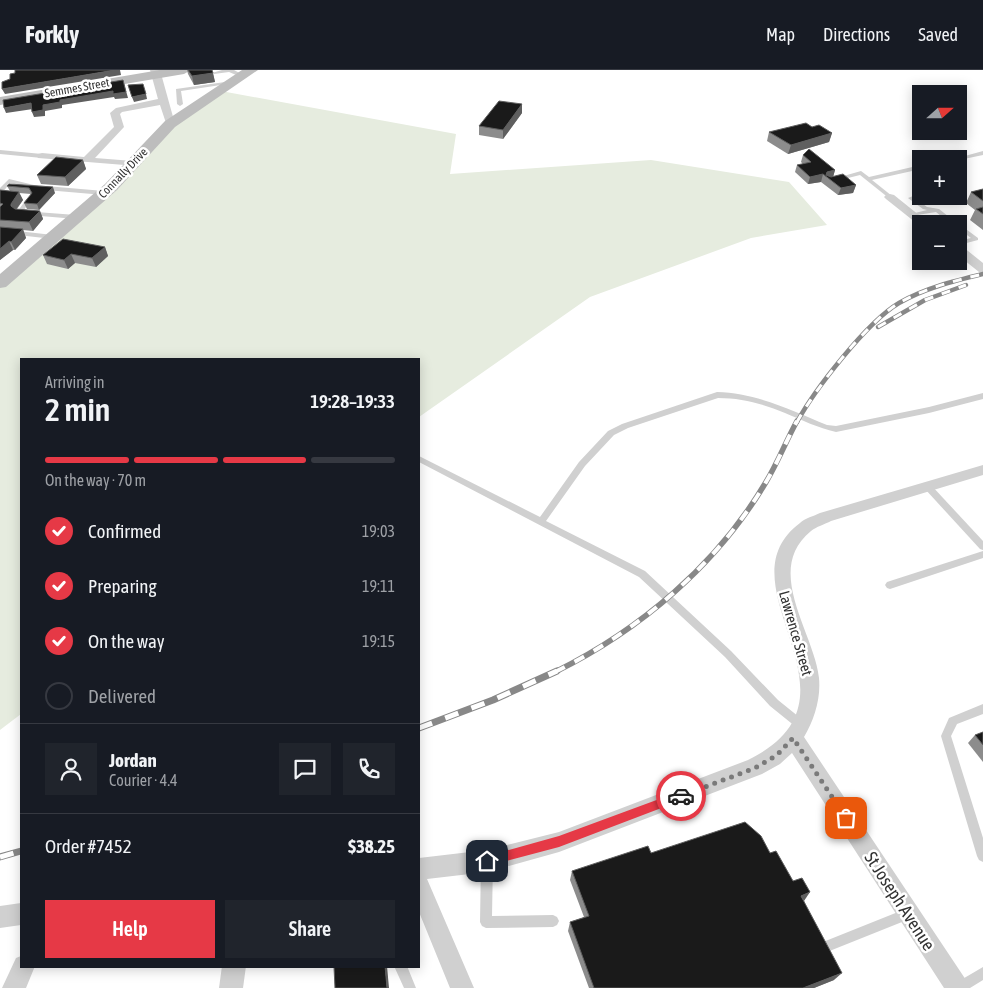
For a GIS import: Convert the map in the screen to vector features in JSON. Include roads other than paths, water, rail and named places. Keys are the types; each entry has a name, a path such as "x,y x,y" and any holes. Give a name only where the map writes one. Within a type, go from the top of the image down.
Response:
{"street":[{"name":"Semmes Street","path":"0,101 156,72 184,70"},
{"path":"156,72 170,124"},
{"name":"Connally Drive","path":"0,283 104,193 170,124 237,74"},
{"path":"88,160 119,127 115,114 119,110 163,101"},
{"path":"42,156 133,164"},
{"path":"890,197 913,215"},
{"path":"967,256 983,269"},
{"name":"Lawrence Street","path":"420,869 487,861 559,842 755,768 777,755 797,731 808,710 810,679 806,659 783,590 780,568 787,546 805,527 826,517 983,470"},
{"name":"St Joseph Avenue","path":"797,731 908,914 958,988"},
{"path":"420,888 462,988"},
{"path":"0,917 20,914"},
{"path":"14,988 23,968"},
{"path":"231,988 234,968"}],"lane":[{"path":"214,73 237,74"},
{"path":"180,104 178,90 237,74"},
{"path":"0,152 42,156"},
{"path":"967,157 983,153"},
{"path":"868,178 912,169"},
{"path":"828,180 861,173 890,197"},
{"path":"9,196 0,193 9,181 34,188 104,193"},
{"path":"26,198 19,213 76,218"},
{"path":"921,205 925,208 937,210 943,215"},
{"path":"913,215 937,210"},
{"path":"0,231 53,237"},
{"path":"967,232 979,240"},
{"path":"541,522 582,464 610,433 625,426 716,395 732,394 753,399 825,427 836,429 920,412 983,396"},
{"path":"420,459 642,574 728,654 774,703 797,731"},
{"path":"928,487 983,547"},
{"path":"890,585 983,554"},
{"path":"983,709 953,721 946,736 983,856"},
{"path":"487,861 486,922 552,921"},
{"path":"827,946 908,914"},
{"path":"401,968 410,988"},
{"path":"958,988 983,973"}],"railway":[{"path":"797,422 816,392 843,357 857,340 886,312 899,303 929,289 983,274"},
{"path":"878,327 925,300 966,285"},
{"path":"556,671 617,636 646,615 700,568 724,541 766,482 797,421"},
{"path":"420,728 493,700 556,671"},
{"path":"0,857 20,851"}]}
